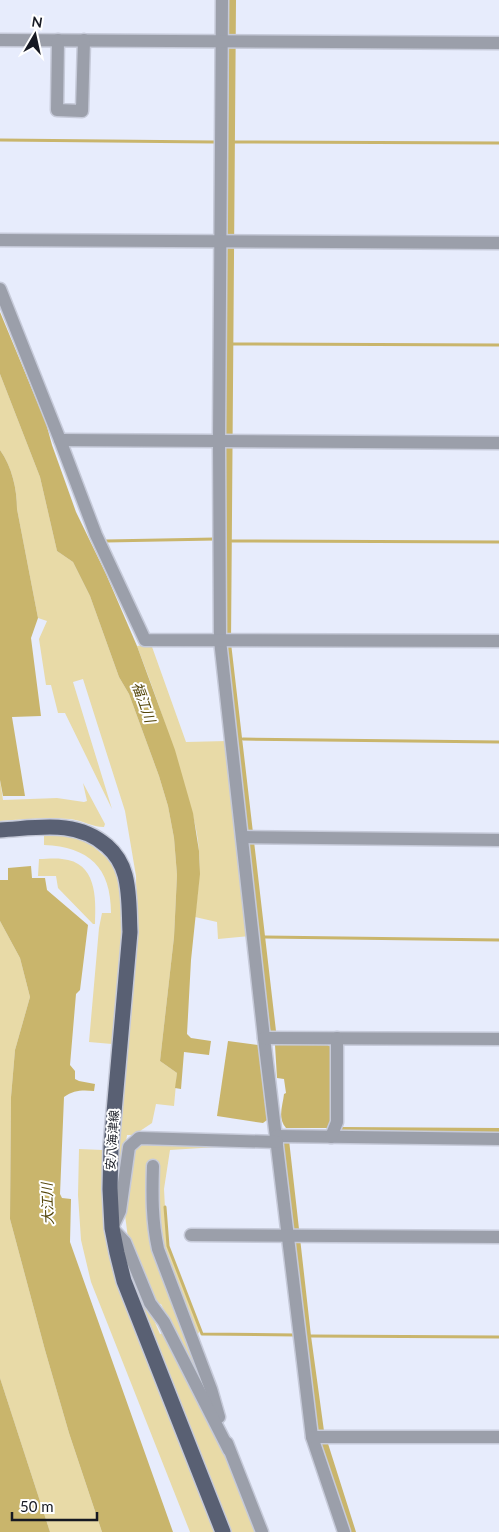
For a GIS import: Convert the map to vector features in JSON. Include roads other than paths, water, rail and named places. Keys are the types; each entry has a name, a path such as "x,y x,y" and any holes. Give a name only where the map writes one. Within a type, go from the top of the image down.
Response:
{"main road":[{"name":"安八海津線","path":"0,830 64,827 79,830 96,837 114,852 125,874 129,897 130,932 111,1146 110,1189 112,1228 116,1253 124,1280 223,1532"}],"street":[{"path":"222,0 228,41 225,640 272,1038 277,1139 294,1236 318,1437 344,1532"},
{"path":"0,40 499,43"},
{"path":"58,40 57,110 82,111 84,40"},
{"path":"0,240 499,243"},
{"path":"0,289 96,535 145,640 499,641"},
{"path":"60,440 499,443"},
{"path":"247,837 499,840"},
{"path":"272,1038 499,1039"},
{"path":"334,1130 337,1038"},
{"path":"262,1532 229,1450 164,1322 150,1303 124,1242 112,1228 120,1211 129,1147 140,1138 277,1139 334,1130 499,1139"},
{"path":"153,1166 152,1205 158,1249 211,1389 229,1450"},
{"path":"191,1234 499,1237"},
{"path":"318,1437 499,1438"}],"water":[{"path":"229,0 236,0 231,643 276,1031 282,1045 326,1044 331,1047 330,1123 342,1127 499,1128 499,1135 342,1133 328,1128 286,1128 281,1116 284,1094 286,1093 284,1079 277,1078 275,1045 270,1029 224,634"},
{"name":"福江川","path":"0,312 46,423 76,512 106,574 137,646 175,750 193,813 199,851 200,874 191,960 187,1034 191,1038 211,1041 209,1055 184,1052 181,1089 175,1088 177,1073 160,1061 174,937 177,875 174,838 168,806 129,694 119,677 90,596 73,562 57,551 40,477 0,374"},
{"path":"0,450 11,471 15,486 17,509 38,618 31,638 41,716 12,717 25,796 3,796 0,780"},
{"name":"大江川","path":"31,866 32,878 45,878 47,890 88,925 80,990 76,994 70,1065 75,1071 75,1079 95,1084 94,1091 78,1091 64,1097 60,1194 62,1198 71,1199 70,1242 173,1532 102,1532 69,1433 10,1219 11,1097 15,1050 30,997 20,958 0,921 0,880 8,880 8,868"},
{"path":"228,1041 258,1045 267,1120 263,1123 217,1116"},
{"path":"289,1140 311,1336 324,1431 356,1532 349,1532 319,1442 283,1141"},
{"path":"0,1378 50,1532 0,1532"}],"waterway":[{"path":"0,140 214,142"},
{"path":"234,142 499,143"},
{"path":"232,344 499,345"},
{"path":"106,541 215,539"},
{"path":"232,541 499,542"},
{"path":"243,739 499,742"},
{"path":"265,937 499,940"},
{"path":"165,1207 168,1246 202,1334 296,1335"},
{"path":"309,1336 499,1337"}]}
